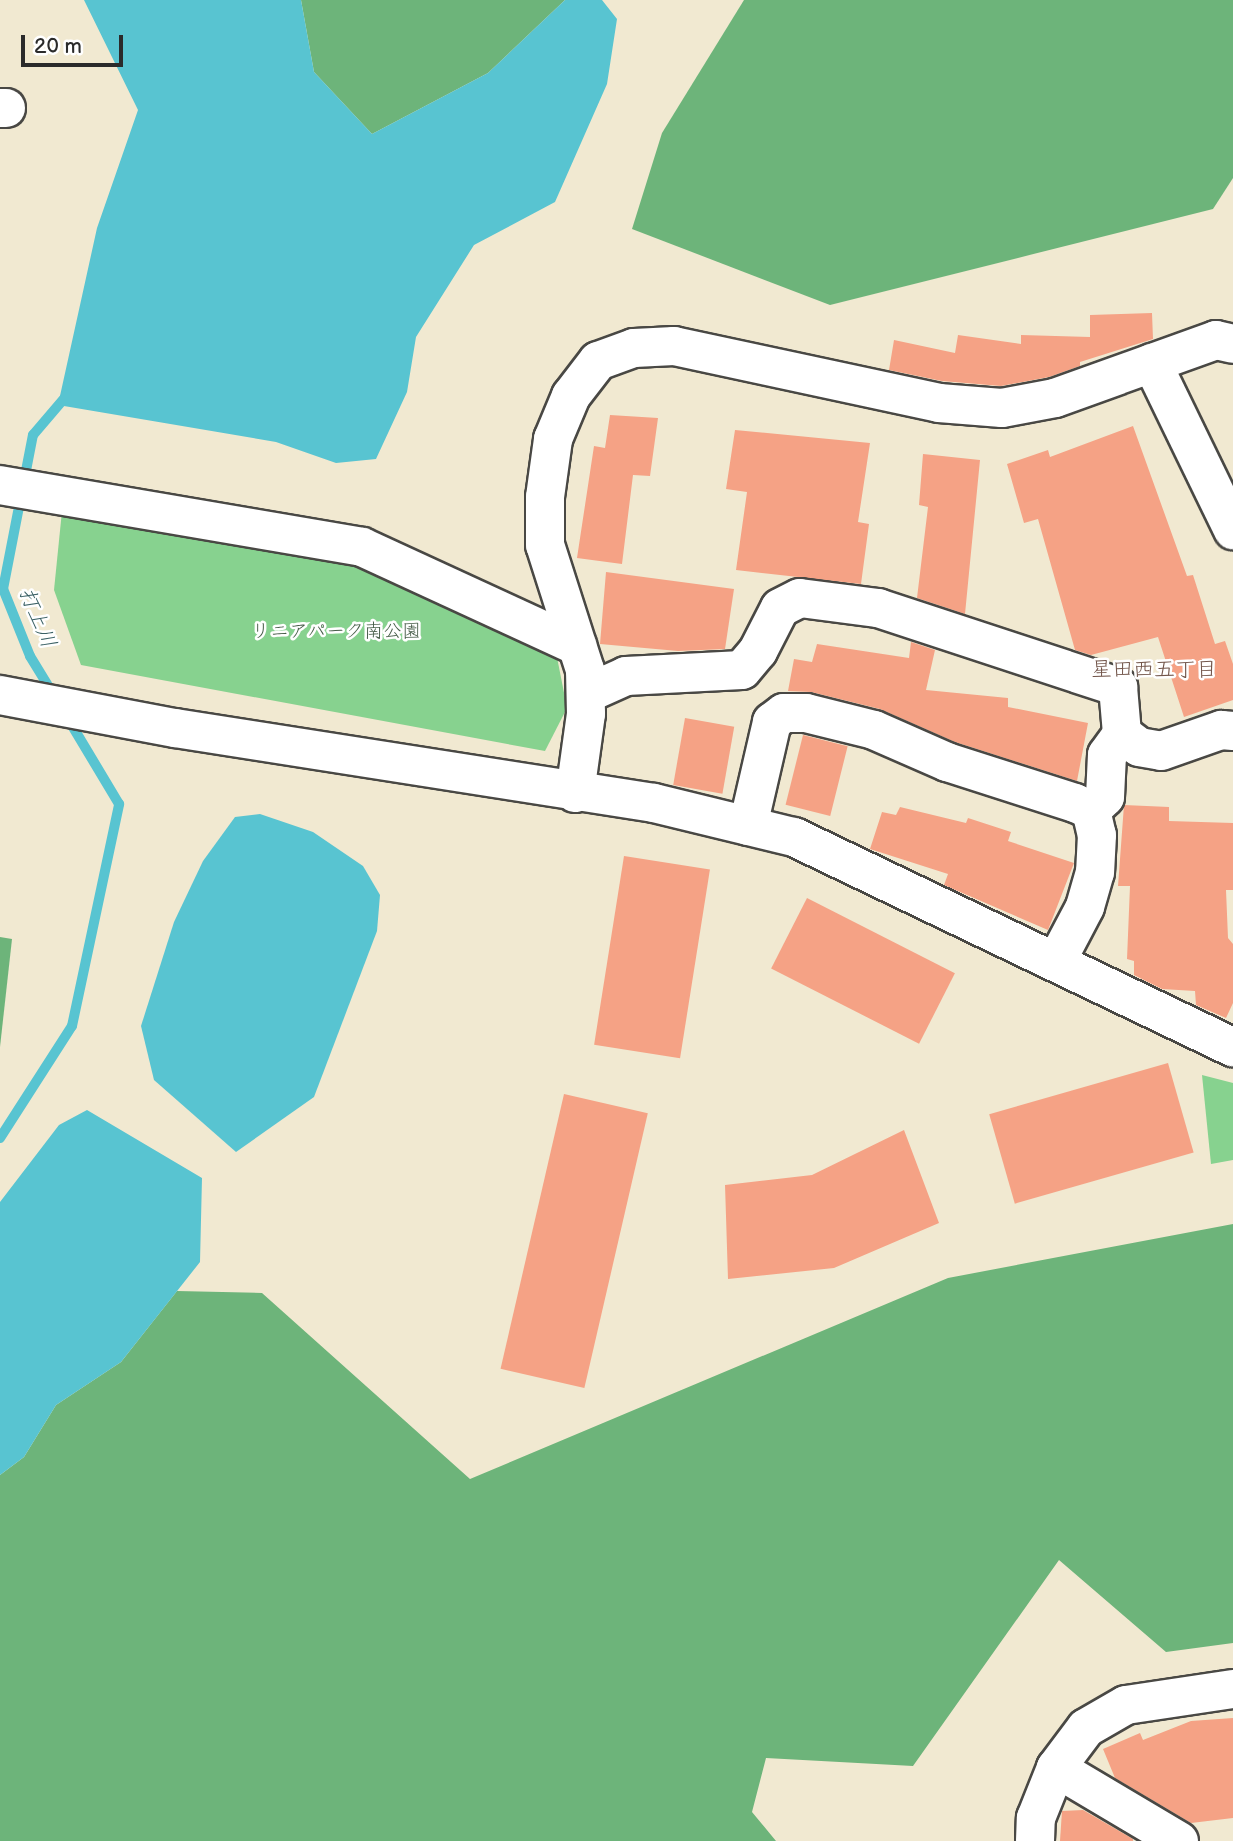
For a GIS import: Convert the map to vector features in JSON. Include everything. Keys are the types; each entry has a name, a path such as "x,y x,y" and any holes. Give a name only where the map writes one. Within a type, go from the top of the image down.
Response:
{"street":[{"path":"575,793 586,694 585,670 545,545 545,497 552,439 571,396 598,361 634,348 674,346 939,403 1002,408 1055,398 1216,340 1233,344"},
{"path":"1153,363 1233,530"},
{"path":"0,485 362,547 578,646"},
{"path":"586,694 626,676 743,670 758,651 780,608 800,598 878,608 1118,687 1122,734 1107,755 1105,797 1091,810"},
{"path":"743,670 778,717"},
{"path":"0,695 575,793 654,803 748,826 838,855 1233,1047"},
{"path":"748,826 772,722 778,717 806,713 874,730 947,762 1091,810"},
{"path":"1122,734 1139,747 1161,751 1221,730 1233,731"},
{"path":"1056,962 1085,907 1095,872 1097,835 1091,810"},
{"path":"1035,1841 1036,1818 1055,1768 1086,1728 1126,1705 1233,1689"},
{"path":"1055,1768 1179,1841"}],"green space":[{"path":"301,0 565,0 488,73 372,134 314,72"},
{"path":"744,0 1233,0 1233,178 1213,209 830,305 632,229 662,133"},
{"name":"リニアパーク南公園","path":"62,511 362,555 554,642 567,708 545,751 81,665 54,590"},
{"path":"0,937 12,939 0,1047"},
{"path":"1202,1075 1233,1083 1233,1160 1211,1164"},
{"path":"1233,1224 1233,1643 1166,1652 1059,1560 913,1766 766,1758 752,1812 776,1841 0,1841 0,1475 24,1457 56,1405 121,1362 177,1291 262,1293 470,1479 948,1278"}],"water":[{"path":"84,0 301,0 314,72 372,134 488,73 565,0 602,0 617,19 607,84 555,202 474,245 416,337 407,392 376,459 336,463 276,442 58,405 97,228 138,110"},
{"path":"260,814 313,832 363,866 380,895 377,931 314,1097 236,1152 154,1080 141,1026 174,922 203,861 235,817"},
{"path":"87,1110 202,1178 200,1262 121,1362 56,1405 24,1457 0,1475 0,1202 59,1125"}],"building":[{"path":"1152,313 1153,339 1080,362 1080,366 1049,377 1001,386 942,381 889,370 894,340 955,353 958,335 1021,344 1021,335 1090,337 1090,315"},
{"path":"610,415 658,418 650,476 633,475 622,564 577,558 594,446 605,448"},
{"path":"1133,426 1187,576 1193,575 1215,644 1225,641 1233,664 1233,700 1184,717 1158,637 1091,655 1075,650 1038,519 1024,523 1007,464 1048,450 1050,457"},
{"path":"735,430 870,443 858,522 869,524 861,584 736,570 747,492 726,489"},
{"path":"923,454 980,460 965,614 917,598 928,507 919,505"},
{"path":"606,572 734,589 725,649 678,651 600,644"},
{"path":"911,642 935,650 926,690 1008,698 1008,707 1088,723 1077,781 955,742 880,709 811,692 788,691 794,659 812,662 817,644 909,658"},
{"path":"685,718 734,727 722,794 673,785"},
{"path":"803,735 848,746 830,816 786,805"},
{"path":"1124,805 1169,807 1169,821 1233,823 1233,890 1226,890 1228,938 1233,944 1233,1003 1226,1018 1196,1005 1195,991 1162,989 1134,975 1134,961 1127,959 1130,886 1118,886"},
{"path":"900,807 966,823 968,818 1011,832 1008,841 1074,863 1048,930 944,885 948,874 870,849 882,812 896,815"},
{"path":"624,856 710,870 680,1058 594,1045"},
{"path":"807,898 955,973 919,1044 771,968"},
{"path":"1168,1063 1194,1152 1015,1204 989,1114"},
{"path":"564,1094 648,1113 584,1388 501,1369"},
{"path":"904,1130 939,1223 834,1268 728,1279 725,1185 812,1175"},
{"path":"1233,1718 1233,1818 1191,1823 1115,1778 1103,1749 1140,1733 1143,1740 1191,1721"},
{"path":"1083,1810 1133,1841 1060,1841 1062,1811"}],"waterway":[{"name":"打上川","path":"55,697 30,656 3,589 33,435 67,395"},
{"name":"打上川","path":"0,1138 72,1026 119,804 67,717"}],"district":[{"name":"星田西五丁目","path":"1154,670"}]}
